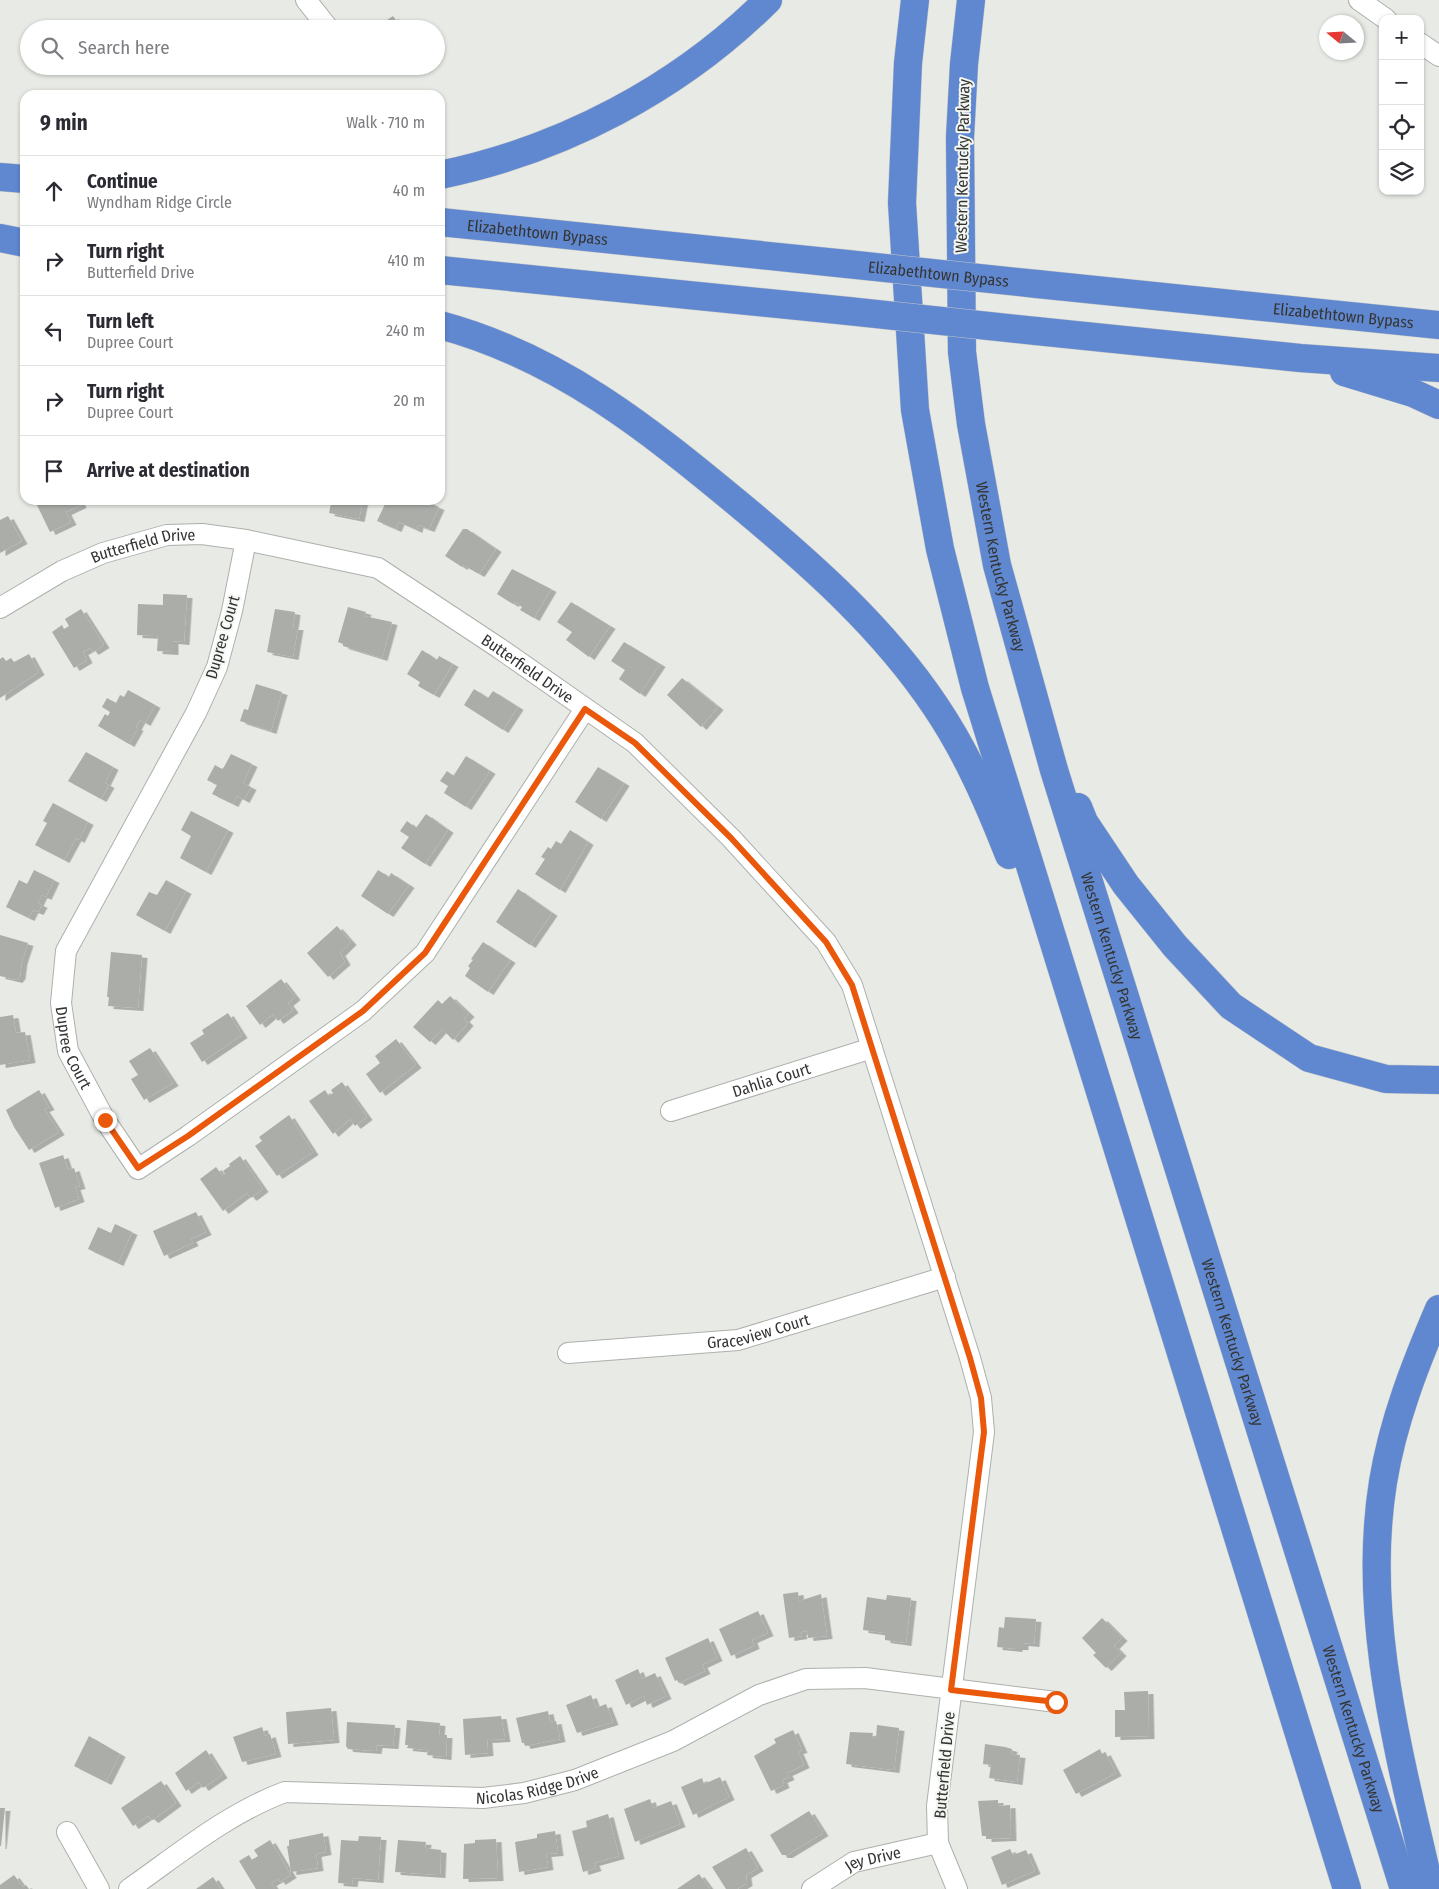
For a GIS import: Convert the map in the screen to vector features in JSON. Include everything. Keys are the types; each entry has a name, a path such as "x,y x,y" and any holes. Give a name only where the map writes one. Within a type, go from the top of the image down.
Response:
{"highway":[{"path":"445,174 471,169 531,149 590,125 646,96 698,61 747,21 768,0"},
{"path":"915,0 903,133 902,203 915,410 926,480 942,558 975,688 1348,1889"},
{"name":"Western Kentucky Parkway","path":"971,0 964,64 960,137 962,352 983,495 997,565 1031,691 1183,1185 1404,1889"},
{"path":"0,168 20,169"},
{"path":"0,177 20,179"},
{"name":"Elizabethtown Bypass","path":"445,223 1439,325"},
{"path":"0,224 20,226"},
{"path":"0,238 20,241"},
{"path":"445,271 1300,358 1439,368"},
{"path":"445,327 514,351 569,378 621,411 671,448 801,558 860,613 901,659 937,708 967,760 992,814 1125,1175"},
{"path":"1300,358 1413,393 1439,405"},
{"path":"1031,691 1084,822 1126,885 1175,946 1231,1006 1309,1058 1386,1079 1439,1080"},
{"path":"1430,1889 1394,1728 1384,1665 1377,1604 1377,1543 1383,1482 1396,1422 1415,1364 1439,1309"}],"street":[{"path":"306,0 322,20"},
{"path":"1359,0 1380,15"},
{"path":"1424,46 1439,56"},
{"name":"Butterfield Drive","path":"0,608 62,571 103,553 167,535 202,534 246,540 378,568 635,743 731,838 826,942 852,985 981,1398 984,1432 937,1806 938,1843 957,1889"},
{"name":"Dupree Court","path":"246,540 232,611 217,667 196,713 66,951 62,1003 68,1050 105,1120 138,1168 188,1136 363,1011 425,953 585,709"},
{"name":"Dahlia Court","path":"671,1111 872,1048"},
{"name":"Graceview Court","path":"568,1353 738,1340 944,1278"},
{"name":"Nicolas Ridge Drive","path":"129,1889 234,1816 260,1801 285,1792 484,1798 524,1793 575,1780 673,1741 759,1695 806,1678 865,1678 1056,1702"},
{"path":"67,1832 98,1889"},
{"name":"Jey Drive","path":"812,1889 854,1862 938,1843"}],"building":[{"path":"393,16 396,20 387,20"},
{"path":"37,505 81,505 66,512 71,522 50,532"},
{"path":"331,505 362,505 359,519 329,513"},
{"path":"385,505 434,505 439,507 429,529 418,525 417,530 399,522 396,529 377,521"},
{"path":"8,516 22,541 0,553 0,520"},
{"path":"463,529 467,529 496,549 479,574 463,565 462,567 445,556"},
{"path":"512,569 551,589 534,618 520,610 522,607 515,602 513,604 497,594"},
{"path":"163,594 187,595 184,642 173,641 173,652 157,651 158,636 137,635 138,604 163,605"},
{"path":"571,602 610,626 589,657 566,640 572,632 557,622"},
{"path":"348,607 366,612 364,616 392,622 382,658 343,646 343,644 338,642"},
{"path":"81,609 104,645 93,652 90,648 83,652 87,660 74,668 52,632 62,625 64,629 69,626 65,619"},
{"path":"275,609 295,612 293,627 298,627 293,657 267,652"},
{"path":"624,642 660,664 640,694 619,679 625,670 611,661"},
{"path":"422,650 437,660 439,656 453,664 434,695 418,686 420,682 407,674"},
{"path":"29,654 39,672 0,698 0,659 3,657 6,661 11,658 14,662"},
{"path":"682,678 718,707 701,727 667,695"},
{"path":"256,684 282,692 271,731 240,721 244,709 248,710"},
{"path":"474,689 488,698 493,691 518,707 503,730 464,705"},
{"path":"128,690 155,705 145,723 140,720 136,727 138,728 129,744 98,726 105,714 108,716 110,712 102,707 107,698 116,703 120,695 124,697"},
{"path":"86,752 113,767 105,783 109,785 101,799 68,781"},
{"path":"231,754 252,764 243,783 251,787 244,800 237,796 233,804 212,794 217,785 207,780 215,765 222,769"},
{"path":"466,756 490,771 466,807 444,793 448,786 440,781 447,771 455,777 454,775"},
{"path":"598,767 624,783 601,819 575,802"},
{"path":"53,803 88,822 79,840 76,838 64,860 35,845 47,823 43,821"},
{"path":"191,811 228,830 206,872 180,858 191,836 181,830"},
{"path":"426,814 448,830 425,864 401,848 409,837 400,831 407,821 416,828"},
{"path":"570,830 588,842 560,890 535,874 545,859 541,857 548,847 551,849 556,841 561,844"},
{"path":"34,870 54,880 46,897 42,895 38,903 42,905 38,912 33,910 29,918 6,907 19,880 27,884"},
{"path":"378,870 389,877 391,873 409,885 388,914 361,896"},
{"path":"166,880 186,891 165,931 136,915 149,892 157,895"},
{"path":"518,889 552,913 530,945 496,922"},
{"path":"337,926 351,942 340,953 345,962 328,977 307,953"},
{"path":"0,935 28,943 22,961 20,976 17,980 0,976"},
{"path":"483,942 510,960 488,992 465,976 470,968 468,966 473,960 471,959"},
{"path":"111,952 142,955 138,1008 108,1006"},
{"path":"281,979 295,997 288,1003 293,1010 278,1021 273,1014 260,1025 246,1006"},
{"path":"450,996 469,1014 464,1019 468,1023 453,1040 442,1029 430,1042 413,1027 438,1000 442,1004"},
{"path":"228,1013 242,1035 202,1062 190,1043 204,1034 202,1030"},
{"path":"13,1015 16,1033 25,1032 30,1060 0,1065 0,1017"},
{"path":"396,1039 416,1065 380,1093 366,1074 380,1063 375,1056"},
{"path":"150,1048 173,1083 144,1100 131,1079 138,1075 129,1061"},
{"path":"342,1082 367,1117 355,1126 350,1119 333,1134 309,1101 325,1090 329,1096 333,1093 331,1090"},
{"path":"39,1090 49,1107 44,1109 59,1132 29,1150 14,1127 6,1110"},
{"path":"289,1115 313,1152 277,1176 255,1146 262,1141 259,1137"},
{"path":"63,1155 68,1170 74,1168 80,1186 75,1187 79,1199 55,1208 39,1163"},
{"path":"240,1156 263,1189 251,1198 247,1193 223,1211 200,1179 216,1167 222,1175 225,1174 223,1171"},
{"path":"196,1212 206,1232 191,1239 193,1243 164,1256 153,1231"},
{"path":"115,1224 132,1232 118,1263 88,1249 98,1227 111,1233"},
{"path":"798,1592 799,1601 821,1594 827,1636 808,1638 807,1631 801,1632 802,1636 789,1638 783,1594"},
{"path":"887,1595 911,1598 906,1643 885,1640 885,1633 863,1630 867,1597 886,1600"},
{"path":"758,1611 768,1633 752,1640 754,1646 731,1656 719,1629"},
{"path":"1005,1617 1036,1619 1034,1644 1023,1643 1023,1647 1017,1647 1017,1649 997,1647 999,1627 1004,1628"},
{"path":"1102,1618 1122,1638 1114,1646 1121,1653 1106,1668 1093,1655 1096,1653 1082,1638"},
{"path":"708,1638 717,1658 702,1665 705,1671 679,1683 677,1680 675,1681 665,1658"},
{"path":"638,1669 642,1679 655,1673 666,1696 647,1705 644,1696 626,1705 615,1680"},
{"path":"1148,1691 1149,1736 1115,1737 1115,1710 1125,1710 1124,1692"},
{"path":"591,1695 596,1708 606,1704 613,1722 577,1733 566,1705"},
{"path":"331,1708 334,1740 288,1744 286,1712"},
{"path":"548,1711 550,1722 556,1721 560,1739 525,1746 522,1743 516,1718"},
{"path":"501,1716 505,1739 487,1740 488,1753 465,1755 463,1719"},
{"path":"407,1720 440,1723 439,1735 447,1735 446,1757 427,1755 428,1750 407,1748 408,1745 405,1745"},
{"path":"347,1722 395,1725 393,1746 377,1745 376,1751 348,1749 346,1746"},
{"path":"877,1725 899,1728 894,1770 846,1764 850,1732 873,1733 872,1737 876,1738"},
{"path":"262,1727 265,1736 270,1734 276,1754 242,1762 233,1737"},
{"path":"793,1730 802,1750 798,1751 804,1765 787,1773 789,1777 782,1780 784,1785 771,1791 754,1756 776,1743 774,1739"},
{"path":"89,1736 120,1754 106,1782 74,1766"},
{"path":"985,1744 1012,1749 1011,1754 1020,1755 1017,1782 989,1778 991,1765 983,1764"},
{"path":"1100,1749 1102,1754 1105,1752 1116,1773 1076,1794 1063,1770"},
{"path":"206,1750 222,1775 203,1788 199,1782 186,1791 175,1773"},
{"path":"720,1777 729,1797 693,1815 681,1787 702,1778 704,1784"},
{"path":"161,1781 176,1803 153,1820 148,1816 133,1826 121,1808"},
{"path":"650,1799 653,1808 671,1801 680,1824 635,1842 624,1809"},
{"path":"998,1800 998,1806 1010,1805 1011,1838 986,1839 986,1836 982,1836 978,1801"},
{"path":"0,1808 5,1808 1,1846 0,1846"},
{"path":"809,1811 823,1833 787,1855 782,1855 770,1835"},
{"path":"608,1814 619,1856 594,1863 596,1868 583,1872 572,1831 587,1827 586,1821"},
{"path":"555,1831 558,1853 546,1854 548,1867 519,1872 515,1842 537,1838 537,1834"},
{"path":"323,1833 326,1852 316,1854 318,1868 291,1872 287,1846 289,1846 289,1840"},
{"path":"359,1836 381,1837 378,1880 353,1878 352,1884 338,1883 341,1840 358,1841"},
{"path":"496,1839 498,1878 463,1879 464,1844 475,1843 475,1840"},
{"path":"270,1840 291,1875 280,1882 278,1879 271,1883 275,1889 256,1889 239,1861 249,1855 252,1860 258,1856 254,1850"},
{"path":"398,1840 426,1842 425,1848 441,1850 440,1875 395,1872"},
{"path":"746,1848 758,1868 746,1875 747,1883 737,1889 726,1889 712,1867"},
{"path":"1010,1849 1013,1855 1026,1850 1035,1871 1002,1885 991,1857"},
{"path":"699,1874 710,1889 677,1889"},
{"path":"14,1875 23,1887 26,1885 29,1889 0,1889 0,1885"},
{"path":"213,1877 221,1889 196,1889"}],"route":[{"path":"105,1120 138,1168 188,1136 363,1011 425,953 585,709 635,743 731,838 826,942 852,985 981,1398 984,1432 962,1591 951,1690 1056,1702"}]}
